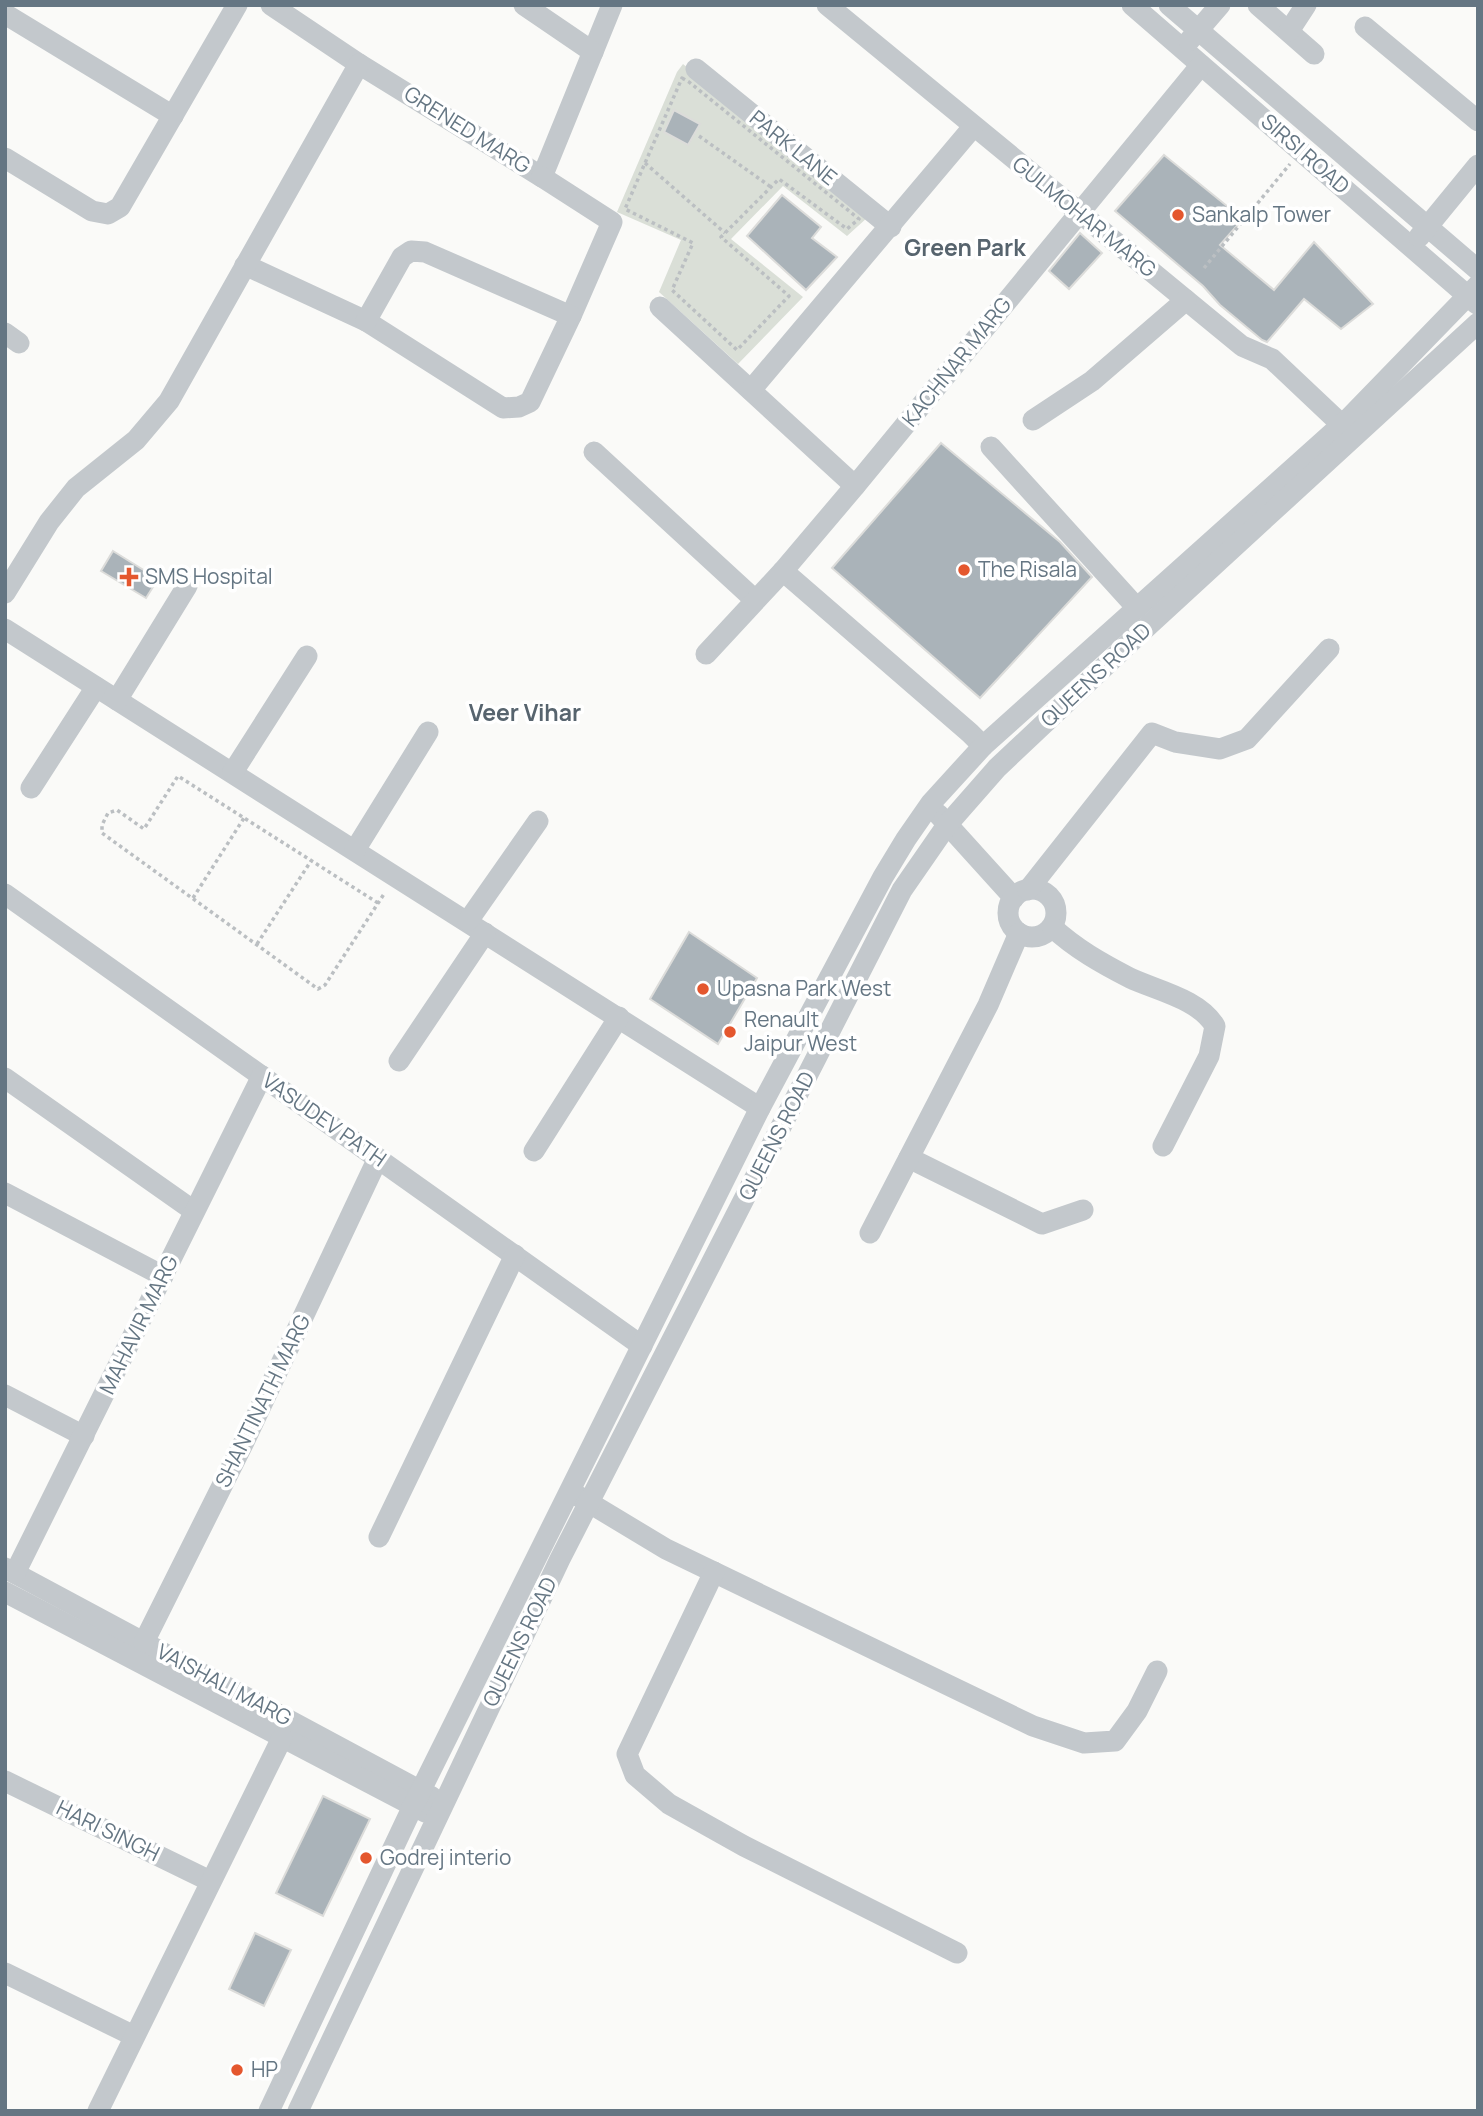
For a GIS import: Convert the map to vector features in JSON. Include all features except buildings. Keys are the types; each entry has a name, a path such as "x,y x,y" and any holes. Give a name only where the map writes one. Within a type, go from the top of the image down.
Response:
{"street":[{"path":"5,158 92,211 108,214 120,207 237,5"},
{"name":"GRENED MARG","path":"271,5 359,64 542,177 612,5"},
{"path":"524,5 593,52"},
{"name":"GULMOHAR MARG","path":"827,5 1242,346 1272,359 1342,425"},
{"name":"SIRSI ROAD","path":"1132,5 1411,246 1474,295"},
{"name":"SIRSI ROAD","path":"1169,5 1478,270"},
{"path":"1183,48 1220,5"},
{"path":"1258,5 1314,54"},
{"path":"1289,31 1306,5"},
{"path":"6,16 173,116"},
{"path":"1365,27 1478,121"},
{"path":"5,593 49,523 76,488 135,440 169,401 359,64"},
{"name":"KACHNAR MARG","path":"706,654 783,571 855,486 1202,65"},
{"name":"PARK LANE","path":"695,69 891,227"},
{"path":"751,390 973,127"},
{"path":"1411,246 1478,165"},
{"path":"245,265 366,321 503,408 519,407 530,402 612,222 542,177"},
{"path":"366,321 402,257 411,251 425,252 571,316"},
{"name":"QUEENS ROAD","path":"273,2101 417,1799 760,1108 883,877 931,803 982,747 1342,425 1419,346 1474,295"},
{"path":"1034,420 1092,381 1186,300"},
{"path":"660,307 855,486"},
{"name":"QUEENS ROAD","path":"303,2109 440,1810 589,1502 902,890 947,825 998,768 1138,635 1478,323"},
{"path":"991,447 1137,608"},
{"path":"593,452 755,600"},
{"path":"783,571 970,733 982,747"},
{"path":"117,700 187,586"},
{"path":"5,629 760,1108"},
{"path":"931,803 947,825 1021,894 1044,892 1054,904 1055,920 1052,927 1040,936 1019,933 1010,920 1009,912 1021,894 1152,733 1175,742 1220,749 1247,739 1329,649"},
{"path":"233,772 307,656"},
{"path":"31,788 96,687"},
{"path":"355,850 428,732"},
{"path":"399,1060 538,821"},
{"name":"VASUDEV PATH","path":"5,894 642,1346"},
{"path":"1052,927 1076,948 1130,978 1194,1006 1209,1017 1215,1026 1209,1056 1163,1146"},
{"path":"870,1233 988,1004 1019,933"},
{"path":"534,1151 619,1017"},
{"name":"MAHAVIR MARG","path":"8,1578 84,1436 262,1076"},
{"path":"5,1077 194,1211"},
{"name":"SHANTINATH MARG","path":"144,1642 244,1442 378,1158"},
{"path":"909,1158 1042,1224 1083,1210"},
{"path":"5,1193 163,1276"},
{"path":"379,1537 515,1255"},
{"path":"5,1395 84,1436"},
{"path":"570,1491 666,1549 1033,1726 1084,1743 1115,1741 1137,1711 1157,1671"},
{"path":"714,1572 627,1754 635,1776 669,1804 744,1846 957,1952"},
{"name":"VAISHALI MARG","path":"8,1578 144,1642 417,1799"},
{"name":"VAISHALI MARG","path":"8,1578 282,1738 440,1810"},
{"path":"98,2111 282,1738"},
{"name":"HARI SINGH","path":"5,1781 210,1881"},
{"path":"5,1973 134,2036"},
{"path":"273,2101 303,2109"}],"path":[{"path":"681,79 859,219 847,229 779,178 721,237 789,296 737,350 672,290 693,243 625,209 645,163 681,79"},
{"path":"699,136 771,187"},
{"path":"1204,268 1301,151"},
{"path":"645,163 725,233"},
{"path":"378,903 178,776 144,829 117,810 108,813 102,825 102,833 318,989 325,985 378,903 394,875"},
{"path":"193,898 244,818"},
{"path":"257,944 311,861"}],"shaded area":[{"path":"683,64 868,217 847,236 783,186 731,239 803,297 738,364 659,292 681,240 617,212 677,72"}],"place":[{"name":"Sankalp Tower","path":"1178,215"},
{"name":"The Risala","path":"964,570"},
{"name":"SMS Hospital","path":"129,577"},
{"name":"Upasna Park West","path":"703,989"},
{"name":"Renault Jaipur West","path":"730,1032"},
{"name":"Godrej interio","path":"366,1858"},
{"name":"HP","path":"237,2070"}],"district":[{"name":"Green Park","path":"965,248"},
{"name":"Veer Vihar","path":"525,713"}]}
